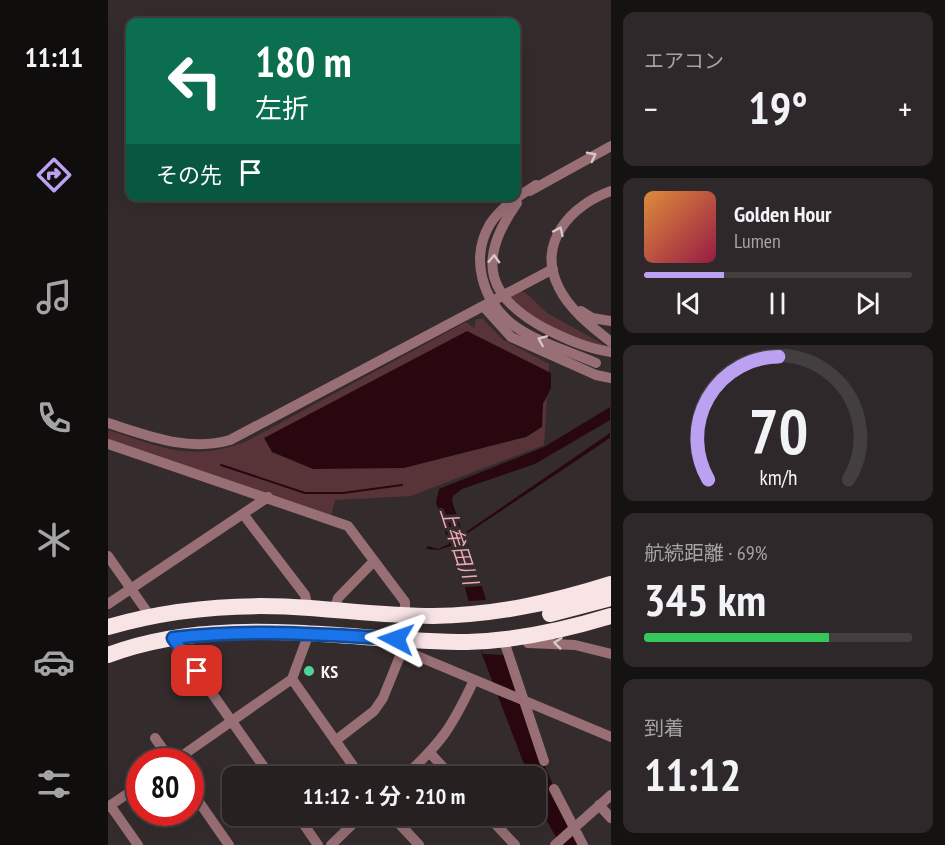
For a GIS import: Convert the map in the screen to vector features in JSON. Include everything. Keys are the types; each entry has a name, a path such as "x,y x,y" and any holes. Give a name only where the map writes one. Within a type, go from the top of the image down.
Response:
{"highway":[{"path":"108,627 150,616 236,607 308,608 405,614 493,613 559,601 610,584"},
{"path":"108,631 162,620 235,613 442,623 494,622 547,615 610,598"},
{"path":"108,644 173,630 235,624 477,634 549,626 610,610"},
{"path":"108,655 173,638 235,633 309,633 404,645 503,643 610,616"}],"street":[{"path":"520,196 536,185 610,146"},
{"path":"520,200 536,185"},
{"path":"610,191 580,205 565,220 556,238 553,269 559,288 571,305 610,342"},
{"path":"513,201 503,208 491,223 481,252 482,279 494,305 513,325 596,363 610,376"},
{"path":"519,201 502,224 495,243 492,265 496,285 505,300 527,319 585,347 610,352"},
{"path":"108,423 176,443 204,446 231,440 553,269"},
{"path":"571,305 592,318 610,321"},
{"path":"483,306 511,337 596,375 610,376"},
{"path":"108,444 348,526 405,602 405,614"},
{"path":"108,604 267,497"},
{"path":"243,514 305,595 308,608"},
{"path":"108,555 133,588 150,616"},
{"path":"334,610 338,598 375,561"},
{"path":"192,748 292,679 309,633"},
{"path":"173,638 263,766"},
{"path":"544,761 519,699 503,643 544,642 575,645 610,654"},
{"path":"335,741 374,711 383,698 404,645 498,691 610,737"},
{"path":"292,679 353,766"},
{"path":"416,766 430,753 453,724 474,680"},
{"path":"155,738 162,748"},
{"path":"430,753 442,766"},
{"path":"554,789 572,829 583,845"},
{"path":"126,794 109,806 138,845"},
{"path":"557,843 610,795"},
{"path":"599,805 610,818"},
{"path":"204,809 229,845"},
{"path":"305,826 318,845"},
{"path":"331,845 351,826"},
{"path":"401,826 418,845"},
{"path":"497,826 515,845"}],"shaded area":[{"path":"520,291 526,293 547,313 610,348 568,335 542,323 519,306 509,295"},
{"path":"476,319 483,319 502,339 549,364 544,445 411,496 335,500 331,516 108,442 108,430 176,450 192,452 227,448 247,441 466,322 474,328"}],"water":[{"path":"467,331 551,373 551,388 543,404 542,427 526,437 404,468 313,469 272,452 264,438"},
{"name":"上牟田川","path":"610,407 610,420 535,464 462,489 453,496 452,501 463,534 610,433 610,438 465,535 531,732 545,766 525,766 483,657 454,545 438,550 426,549 428,546 438,549 449,544 436,502 439,489 544,447"},
{"path":"546,768 582,845 561,845 546,819"}],"pier":[{"path":"487,600 502,639 504,655 483,654 479,640 475,640 468,601"}],"waterway":[{"path":"221,465 305,493 343,493 402,485"}],"place":[{"name":"KS","path":"309,671"}],"route":[{"path":"197,671 173,638 235,633 309,633 396,639"}]}
